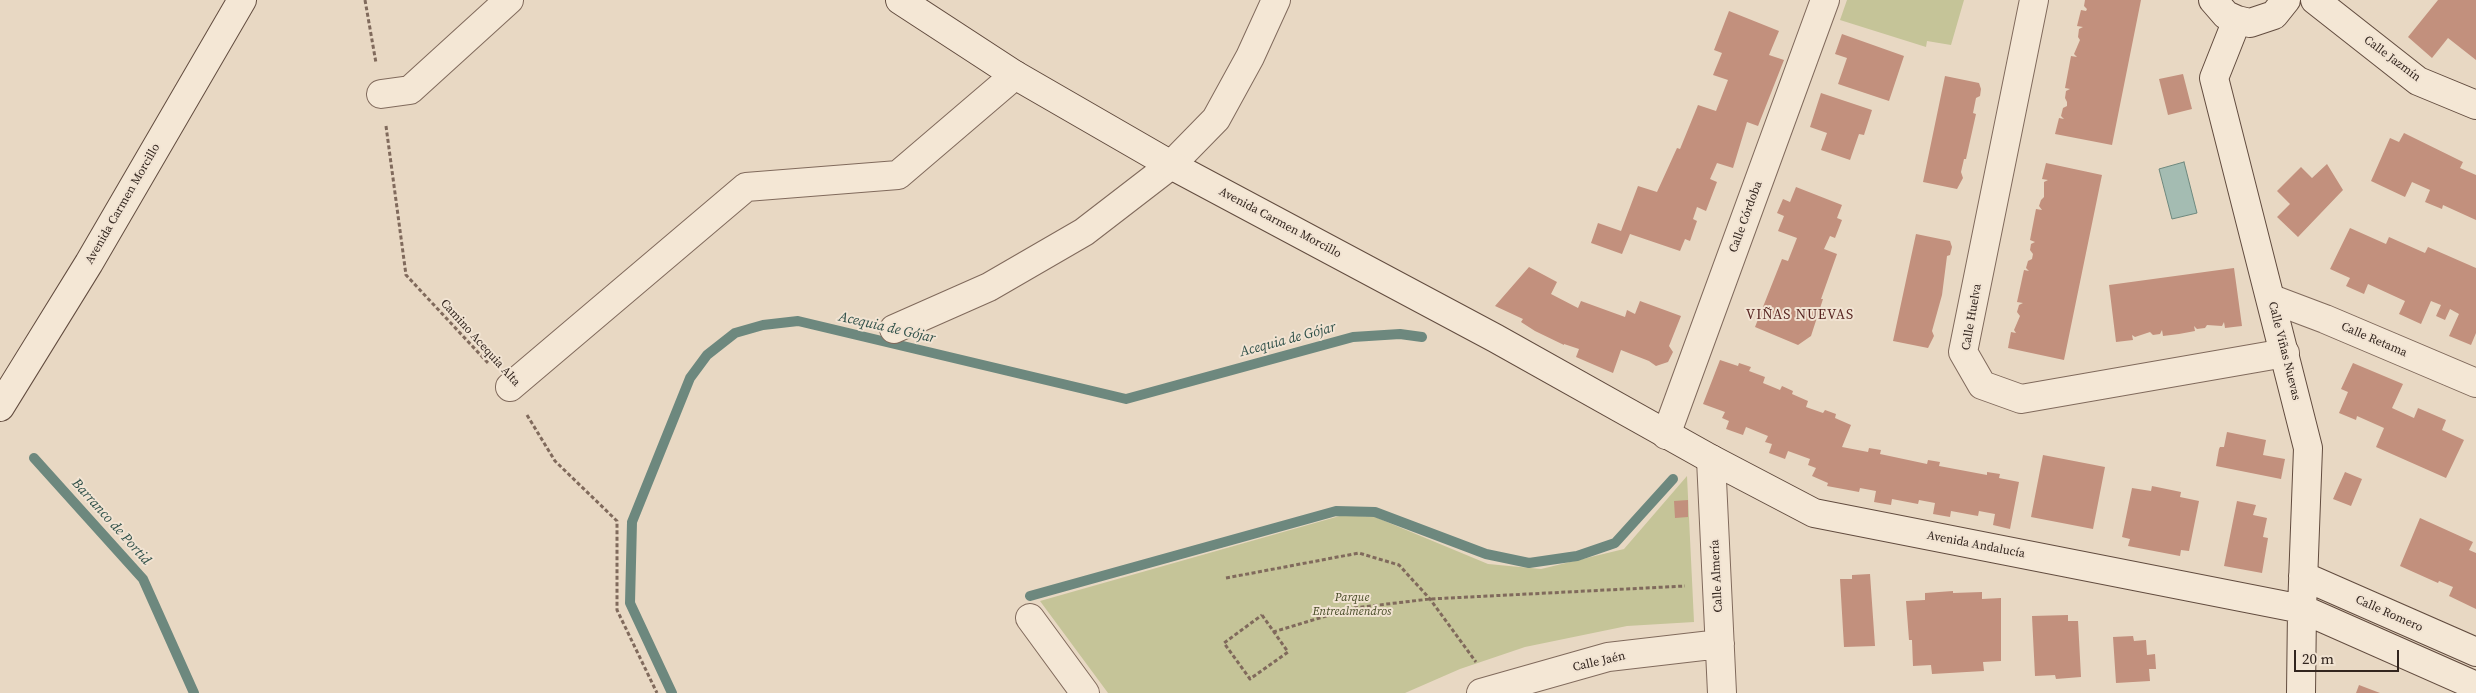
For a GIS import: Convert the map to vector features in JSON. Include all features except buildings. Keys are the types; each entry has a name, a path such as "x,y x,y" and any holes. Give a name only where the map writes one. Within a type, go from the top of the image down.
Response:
{"street":[{"name":"Avenida Carmen Morcillo","path":"0,407 89,263 242,0"},
{"path":"381,94 410,90 509,0"},
{"name":"Avenida Carmen Morcillo","path":"900,0 1015,75 1171,165 1495,338 1666,435"},
{"path":"894,330 989,287 1075,237 1171,165 1216,119 1250,56 1276,0"},
{"name":"Calle Córdoba","path":"1666,435 1825,0"},
{"name":"Calle Huelva","path":"2034,0 1963,352 1982,385 2021,399 2285,353"},
{"path":"2213,0 2226,15 2237,20 2250,22 2263,20 2274,15 2286,0"},
{"name":"Calle Jazmín","path":"2315,0 2418,81 2476,105"},
{"name":"Calle Viñas Nuevas","path":"2237,20 2214,78 2272,299 2308,448 2301,693"},
{"path":"510,387 746,187 898,176 1015,75"},
{"name":"Calle Retama","path":"2272,299 2326,319 2476,383"},
{"name":"Avenida Andalucía","path":"1666,435 1814,513 2302,609"},
{"name":"Calle Almería","path":"1711,459 1722,693"},
{"name":"Calle Romero","path":"2303,576 2476,652"},
{"path":"2302,609 2476,686"},
{"path":"1030,618 1085,693"},
{"name":"Calle Jaén","path":"1488,691 1608,658 1720,644"}],"path":[{"name":"Camino Acequia Alta","path":"365,0 381,94 406,275 510,387 555,461 617,521 617,610 657,693"},
{"path":"1226,578 1359,553 1399,565 1430,599 1488,691"},
{"path":"1273,632 1353,608 1430,599 1717,585"},
{"path":"1262,616 1273,632 1288,652 1250,679 1224,643 1262,616"}],"green space":[{"path":"1847,0 1964,0 1951,45 1927,41 1926,47 1840,20"},
{"name":"Parque Entrealmendros","path":"1687,476 1694,622 1627,626 1525,647 1460,669 1405,693 1108,693 1040,601 1343,515 1375,517 1488,564 1541,569 1624,549"}],"shaded area":[{"path":"2184,162 2197,213 2172,219 2159,169"}],"waterway":[{"name":"Acequia de Gójar","path":"672,693 630,603 632,522 690,378 707,355 735,333 763,325 798,321 1126,399 1353,337 1400,334 1422,337"},
{"name":"Barranco de Portid","path":"34,458 143,579 194,693"},
{"path":"1030,596 1336,511 1375,512 1486,554 1529,563 1577,556 1615,543 1673,479"}],"district":[{"name":"VIÑAS NUEVAS","path":"1800,315"}]}
